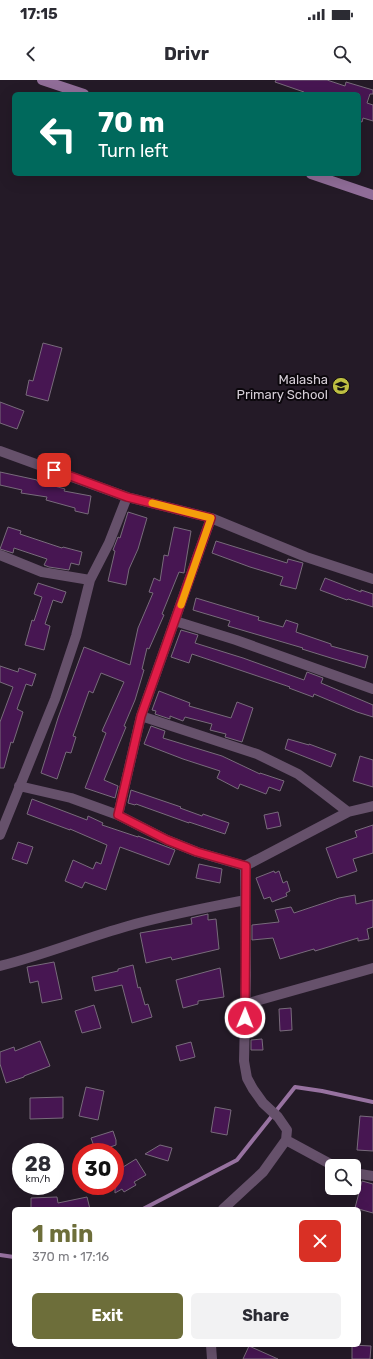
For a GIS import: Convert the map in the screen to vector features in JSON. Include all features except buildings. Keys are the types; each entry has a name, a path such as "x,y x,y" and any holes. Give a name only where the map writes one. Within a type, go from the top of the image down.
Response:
{"main road":[{"path":"42,80 78,92"},
{"path":"317,176 373,195"}],"street":[{"path":"0,451 127,497 211,518 306,557 373,579"},
{"path":"0,835 55,699 76,636 90,580 109,543 127,497"},
{"path":"118,815 141,716 211,518"},
{"path":"0,555 42,572 90,580"},
{"path":"175,621 236,640 373,689"},
{"path":"141,716 257,754 298,774 348,812"},
{"path":"19,786 71,798 118,815 167,840 197,852 246,866 348,812 373,806"},
{"path":"225,1207 262,1172 286,1140 287,1130 278,1117 263,1103 253,1088 247,1078 244,1061 246,866"},
{"path":"0,966 28,959 128,926 175,914 245,900"},
{"path":"245,1004 373,968"},
{"path":"286,1140 325,1161"},
{"path":"361,1174 373,1176"},
{"path":"211,1347 212,1359"}],"waterway":[{"path":"147,1207 237,1160 295,1087 373,1102"},
{"path":"0,1255 12,1257"}],"slow traffic":[{"path":"152,503 211,518 181,605"}],"place":[{"name":"Malasha Primary School","path":"341,386"}],"route":[{"path":"54,470 127,497 211,518 141,716 118,815 167,840 197,852 246,866 245,1018"}]}
